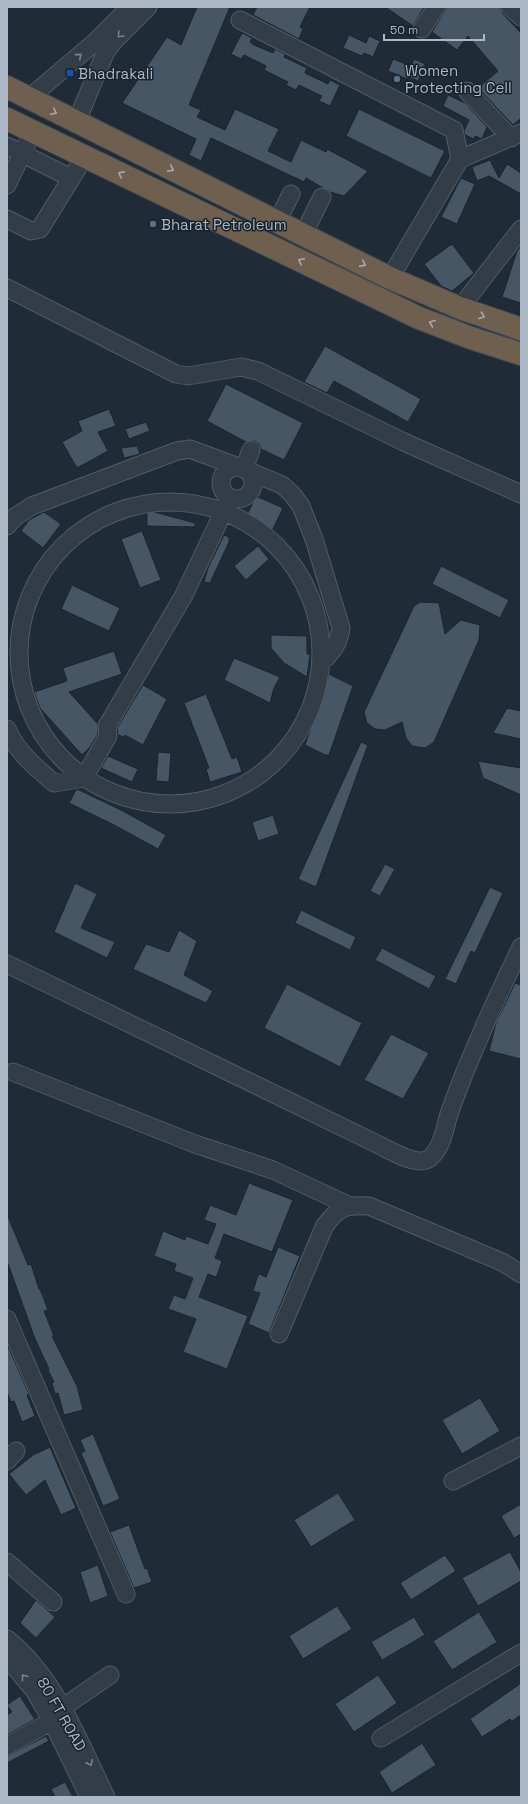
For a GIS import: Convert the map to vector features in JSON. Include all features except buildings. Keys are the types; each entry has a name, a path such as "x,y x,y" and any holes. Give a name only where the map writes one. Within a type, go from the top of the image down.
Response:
{"highway":[{"path":"7,87 76,123 390,278 460,308 521,329"},
{"path":"8,121 33,131 419,318 471,338 521,354"},
{"path":"327,273 340,253"}],"street":[{"path":"28,99 95,42 130,7"},
{"path":"76,123 106,51 148,7"},
{"path":"422,29 436,7"},
{"path":"510,7 521,17"},
{"path":"240,20 454,130 460,159"},
{"path":"390,278 460,159 516,135 467,91"},
{"path":"7,185 14,149 33,131"},
{"path":"14,149 71,178"},
{"path":"7,219 31,231 40,228 85,156"},
{"path":"277,222 291,194"},
{"path":"303,235 322,197"},
{"path":"460,308 521,229"},
{"path":"7,288 176,374 188,376 241,367 258,371 404,442 521,494"},
{"path":"7,526 15,517 32,506 177,451 190,449 244,469 282,485 292,494 301,506 314,540 341,628 339,639 335,648 326,658"},
{"path":"244,469 252,450"},
{"path":"84,778 108,736 107,726 184,595 223,515 230,498 226,495 221,485 224,474 233,468 244,469"},
{"path":"169,504 201,507 223,515 231,516 258,528 279,546 299,570 312,596 323,627 326,658 321,688 309,715 289,744 265,769 238,787 207,800 178,804 142,801 117,796 91,784 66,763 48,744 33,723 22,697 17,664 18,627 29,596 48,564 74,535 104,516 132,508 169,504"},
{"path":"7,728 13,742 32,765 54,783 84,778"},
{"path":"7,964 377,1144 413,1161 421,1162 430,1158 437,1149 460,1082 521,947"},
{"path":"13,1072 195,1144 273,1170 348,1205 370,1206 502,1262 521,1274"},
{"path":"279,1334 324,1227 333,1214 348,1205"},
{"path":"9,1328 126,1594"},
{"path":"453,1481 521,1446"},
{"path":"7,1562 53,1602"},
{"name":"80 FT ROAD","path":"7,1639 23,1651 46,1682 89,1797"},
{"path":"381,1738 521,1653"},
{"name":"80 FT ROAD","path":"9,1663 57,1714 106,1797"},
{"path":"7,1746 57,1714 110,1675"}],"place":[{"name":"Bhadrakali","path":"70,73"},
{"name":"Women Protecting Cell","path":"397,79"},
{"name":"Bharat Petroleum","path":"153,224"}]}
